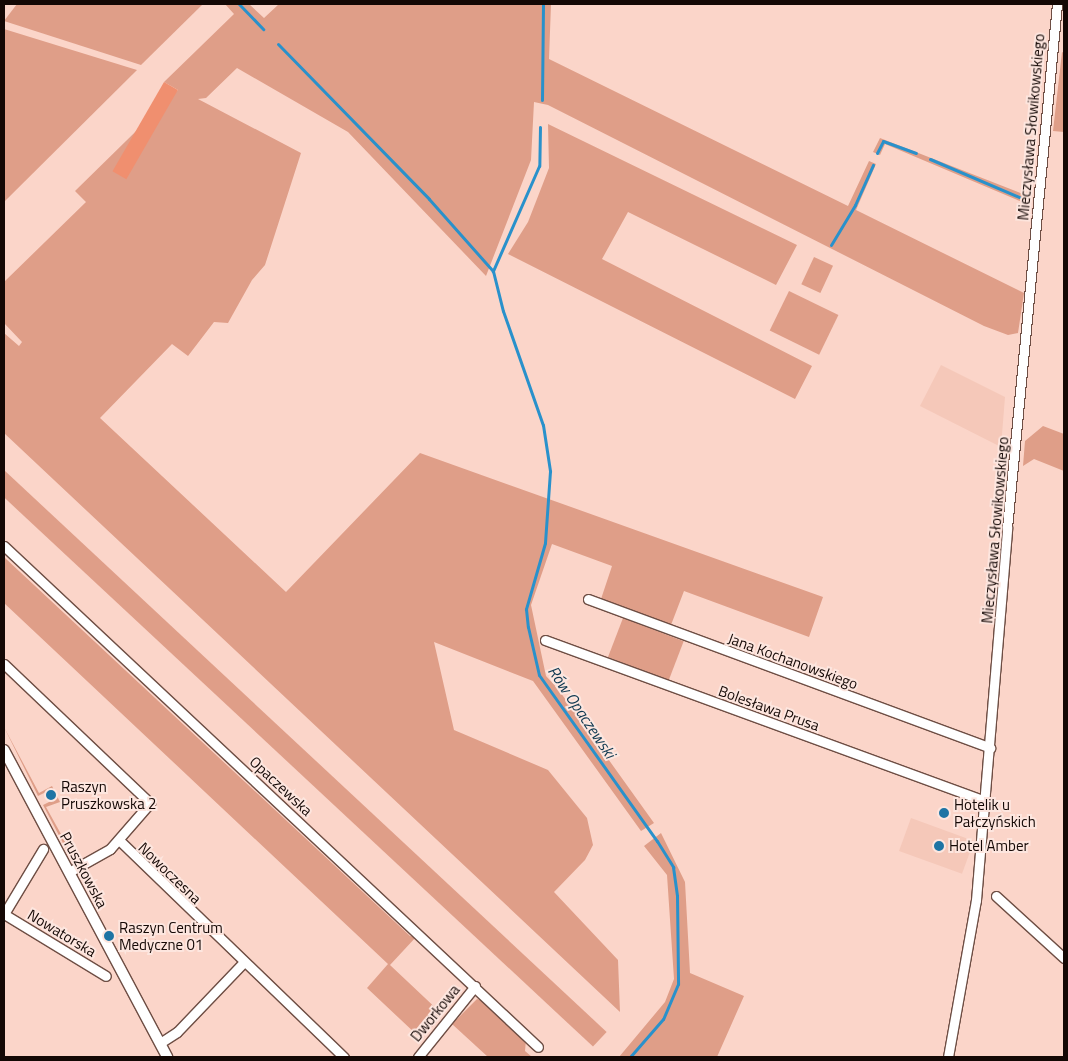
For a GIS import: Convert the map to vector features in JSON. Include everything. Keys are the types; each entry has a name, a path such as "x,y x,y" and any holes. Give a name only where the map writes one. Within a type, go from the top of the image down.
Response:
{"street":[{"name":"Mieczysława Słowikowskiego","path":"948,1057 976,900 1007,528 1057,4"},
{"name":"Opaczewska","path":"4,546 538,1047"},
{"name":"Jana Kochanowskiego","path":"588,599 990,748"},
{"name":"Bolesława Prusa","path":"544,640 984,801"},
{"name":"Nowoczesna","path":"4,664 149,800 148,808 119,840 243,963 344,1057"},
{"name":"Pruszkowska","path":"4,750 167,1057"},
{"path":"69,872 107,852 119,840"},
{"name":"Nowatorska","path":"43,849 4,914 106,976"},
{"path":"996,896 1064,958"},
{"path":"160,1043 177,1032 243,963"},
{"name":"Dworkowa","path":"418,1057 475,986"}],"shaded area":[{"path":"17,4 203,4 141,65 4,21"},
{"path":"225,4 249,4 264,18 279,4 551,4 549,59 848,206 869,161 876,164 856,210 1024,293 1018,333 1008,335 984,326 548,105 534,102 531,160 486,276 348,132 237,68 206,98 198,99 301,153 265,265 252,280 228,323 214,322 188,356 172,344 100,418 286,592 420,453 823,597 809,637 684,591 671,625 601,599 612,566 552,544 531,605 546,676 558,689 654,823 641,831 533,681 434,642 454,730 548,770 587,818 593,845 585,860 554,892 618,960 620,1012 4,433 4,333 19,346 22,342 4,323 4,282 86,202 75,191 178,90 164,82 234,14"},
{"path":"4,29 137,70 4,202"},
{"path":"1062,52 1064,53 1064,132 1053,131"},
{"path":"164,82 178,90 126,179 112,171"},
{"path":"548,124 797,245 776,285 628,212 602,259 812,366 795,399 508,254 528,222 549,168"},
{"path":"880,138 1023,194 1022,202 885,144 880,155 873,152"},
{"path":"814,257 833,266 820,293 801,284"},
{"path":"789,291 838,315 819,355 770,331"},
{"path":"941,365 1005,397 1001,447 920,406"},
{"path":"1043,426 1064,434 1064,471 1034,459 1023,466 1025,441"},
{"path":"4,470 607,1032 593,1047 4,497"},
{"path":"4,557 410,936 416,937 390,965 442,1014 426,1035 417,1035 367,988 388,964 4,603"},
{"path":"623,618 684,641 669,681 608,657"},
{"path":"4,727 39,793 52,786 60,802 46,807 77,863 74,864 43,805 57,798 52,789 38,796"},
{"path":"911,818 974,841 962,874 899,851"},
{"path":"661,833 685,882 690,973 744,996 717,1057 619,1057 665,1002 674,979 667,875 644,846"},
{"path":"477,999 486,1002 526,1040 525,1051 532,1057 488,1057 452,1024"}],"waterway":[{"path":"239,4 263,29"},
{"name":"Rów Opaczewski","path":"542,100 543,4"},
{"path":"278,44 429,199 493,271"},
{"name":"Rów Opaczewski","path":"540,127 539,166 493,271 503,311 543,425 550,471 545,543 526,609 528,627 539,675 657,841 673,867 677,896 678,984 663,1019 630,1057"},
{"path":"877,153 883,141 916,153"},
{"path":"930,159 1019,197"},
{"path":"831,245 855,205 873,165"}],"place":[{"name":"Raszyn Pruszkowska 2","path":"51,795"},
{"name":"Hotelik u Pałczyńskich","path":"944,813"},
{"name":"Hotel Amber","path":"939,846"},
{"name":"Raszyn Centrum Medyczne 01","path":"109,936"}]}
